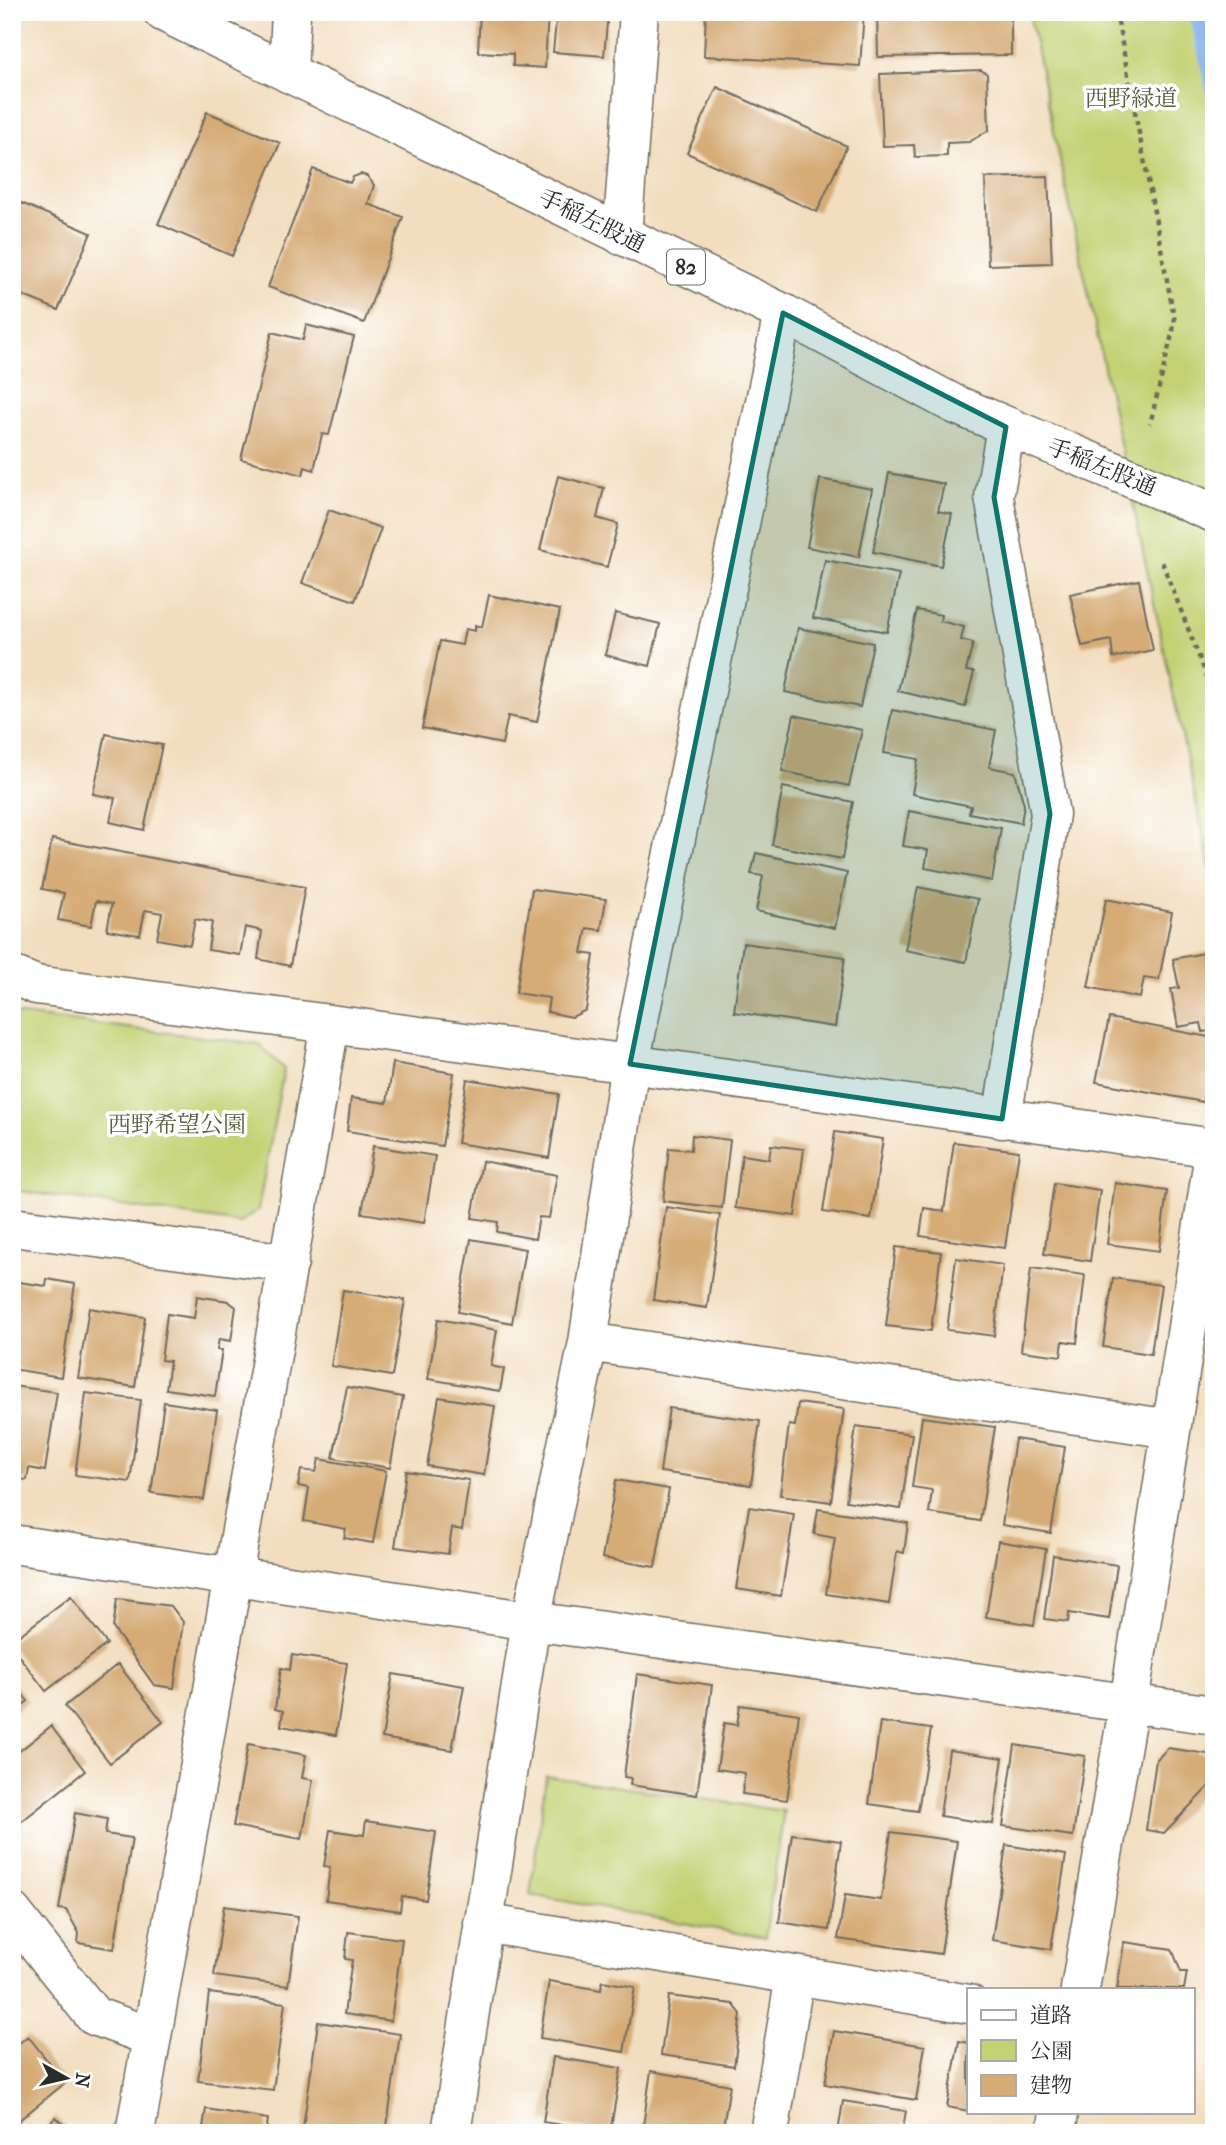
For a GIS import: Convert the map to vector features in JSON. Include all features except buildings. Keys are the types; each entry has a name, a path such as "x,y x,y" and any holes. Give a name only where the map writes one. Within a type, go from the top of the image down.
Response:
{"street":[{"name":"手稲左股通","path":"163,12 783,313 954,404 1214,513"},
{"path":"288,73 291,12"},
{"path":"622,236 639,12"},
{"path":"452,2133 531,1620 588,1342 630,1064 783,313"},
{"path":"1002,1119 1050,814 994,497 1006,427"},
{"path":"12,975 36,985 630,1064 1214,1150 1129,1703 1080,1988"},
{"path":"135,2133 330,1026"},
{"path":"12,1227 289,1263"},
{"path":"588,1342 1171,1429"},
{"path":"12,1544 531,1620 1214,1715"},
{"path":"12,1912 94,2017 152,2037"},
{"path":"484,1923 967,2004"},
{"path":"769,2133 795,1975"},
{"path":"1056,2133 1059,2114"}],"path":[{"path":"1116,12 1175,322 1150,424"},
{"path":"1162,562 1214,695"}],"highlighted area":[{"path":"783,313 1006,427 994,497 1050,814 1002,1119 630,1064"}],"green space":[{"name":"西野緑道","path":"1029,12 1214,12 1214,886 1033,33"},
{"name":"西野希望公園","path":"12,1014 259,1044 284,1069 258,1210 239,1223 12,1190"},
{"path":"546,1776 784,1811 765,1938 530,1895"}],"waterway":[{"path":"1197,12 1214,87"}]}
